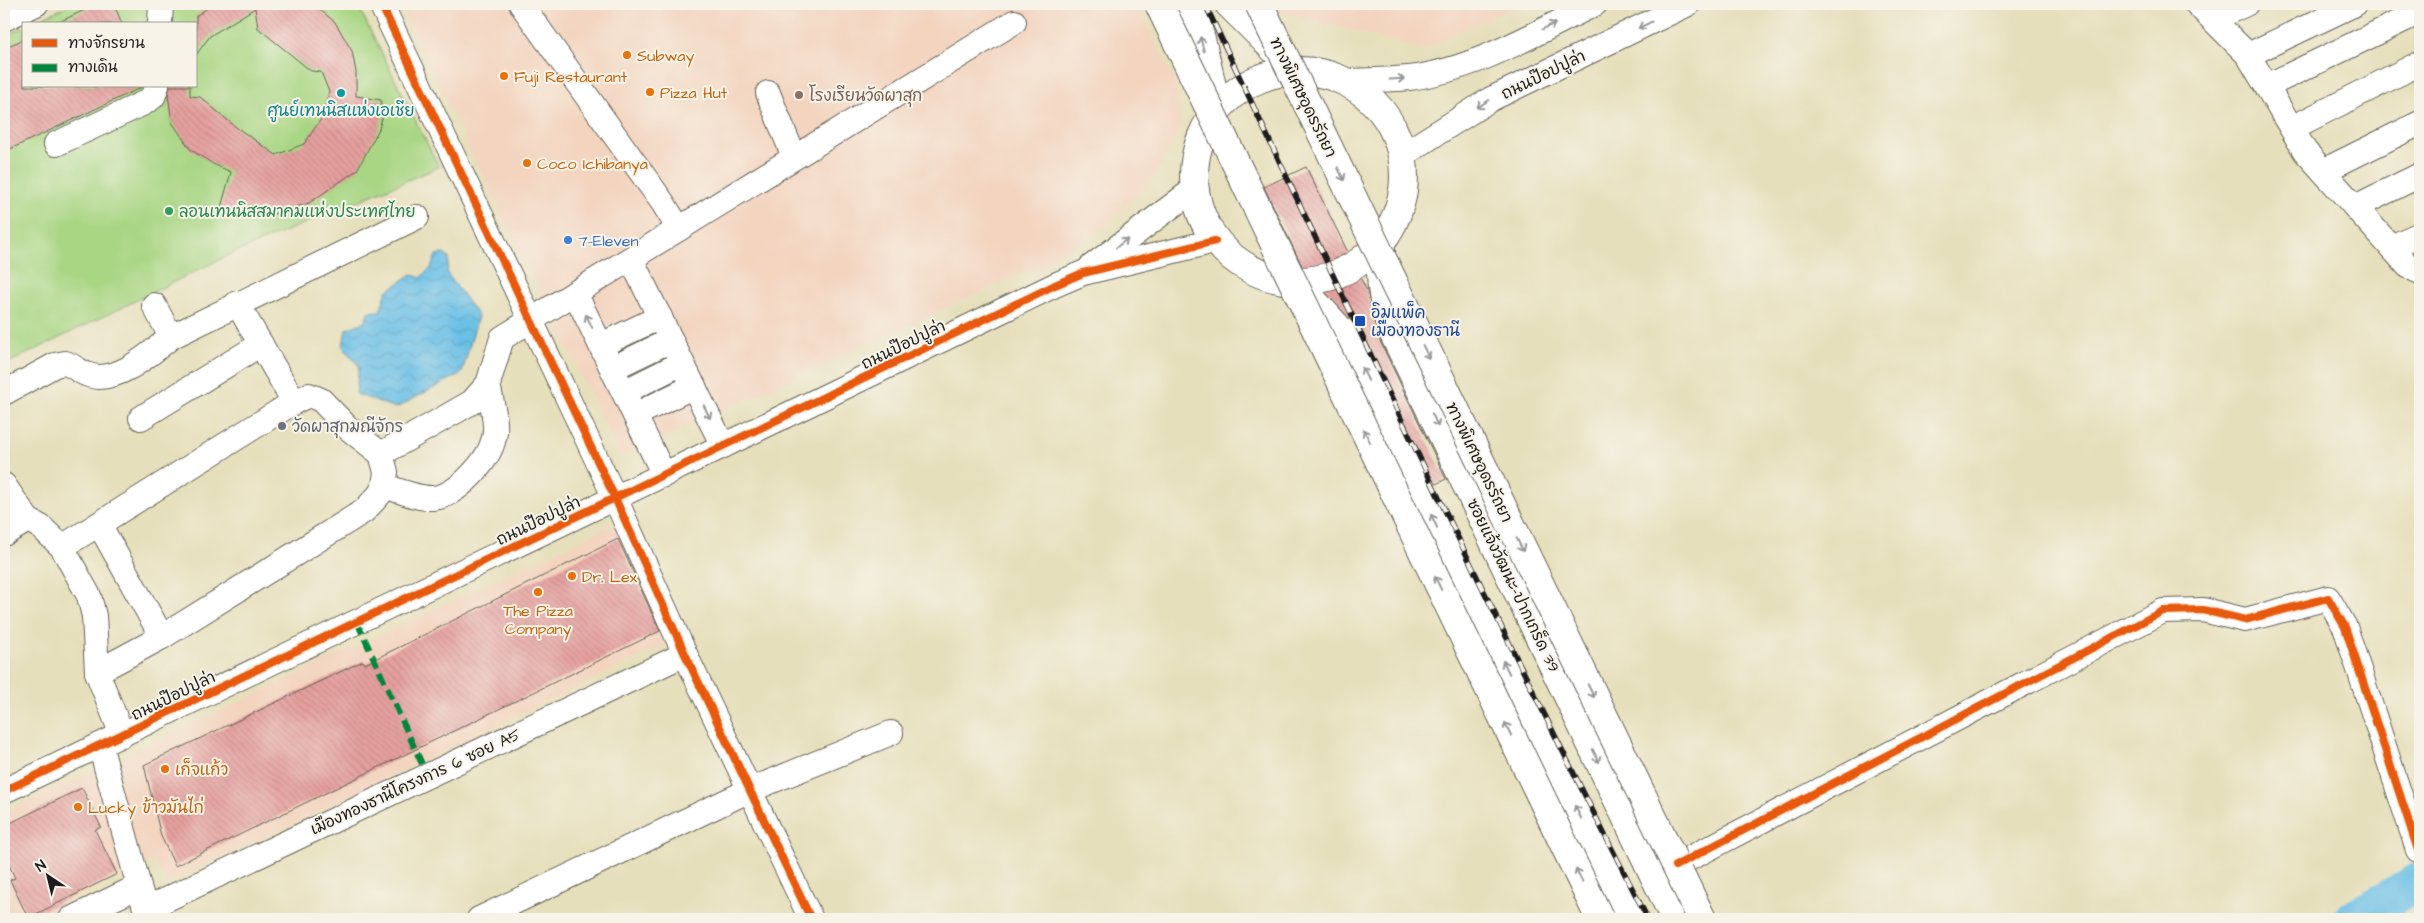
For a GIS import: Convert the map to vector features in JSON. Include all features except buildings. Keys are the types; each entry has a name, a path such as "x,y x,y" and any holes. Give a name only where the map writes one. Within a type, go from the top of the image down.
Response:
{"main road":[{"path":"1159,4 1600,919"},
{"path":"1190,4 1201,39 1218,108"},
{"path":"1229,4 1294,70"},
{"name":"ทางพิเศษอุดรรัถยา","path":"1259,4 1702,919"},
{"name":"ซอยแจ้งวัฒนะ-ปากเกร็ด 39","path":"1294,70 1322,72 1348,81 1374,99 1393,124 1404,154 1403,201 1382,243 1358,265 1328,278 1296,282 1265,277 1237,263 1215,241 1201,217 1193,190 1197,146 1218,108 1252,81 1294,70"},
{"name":"ซอยแจ้งวัฒนะ-ปากเกร็ด 39","path":"1382,243 1380,280 1383,304 1392,330 1675,919"},
{"path":"1296,282 1349,340 1436,527 1630,919"}],"street":[{"path":"4,19 36,4"},
{"path":"160,22 161,4"},
{"path":"381,4 403,45 530,322 615,498 685,654 811,919"},
{"path":"521,4 658,195 679,229"},
{"path":"1348,81 1410,78 1456,66 1502,49 1595,4"},
{"name":"ถนนป๊อปปูล่า","path":"1404,154 1490,99 1688,4"},
{"path":"2205,11 2246,4"},
{"path":"2248,55 2355,4"},
{"path":"2205,11 2248,55 2305,151 2408,266 2420,272"},
{"path":"2266,86 2420,12"},
{"path":"384,486 432,498 445,494 472,476 488,455 495,437 488,384 502,338 1014,22"},
{"path":"2292,128 2420,63"},
{"path":"56,144 144,103 153,96 156,88"},
{"path":"768,93 794,157"},
{"path":"2323,171 2420,123"},
{"path":"2355,206 2420,175"},
{"path":"1083,273 1193,190"},
{"path":"4,392 55,365 65,363 86,374 102,377 129,369 171,337 237,303 417,217"},
{"path":"2391,247 2420,234"},
{"path":"1083,273 1215,241"},
{"path":"631,258 723,446"},
{"name":"ถนนป๊อปปูล่า","path":"4,790 1083,273"},
{"path":"575,293 664,475"},
{"path":"237,303 294,402"},
{"path":"154,305 171,337"},
{"path":"601,345 660,316"},
{"path":"612,368 671,340"},
{"path":"141,418 261,344"},
{"path":"624,392 682,363"},
{"path":"381,454 472,402 488,384"},
{"path":"635,415 694,386"},
{"path":"62,547 294,402 309,395 321,400 348,428 381,454 386,472 384,486 379,495 364,511 162,637 97,672"},
{"path":"4,485 28,520 41,527 62,547 89,596 94,616 97,672 122,735"},
{"path":"4,534 28,520"},
{"path":"99,524 162,637"},
{"path":"1675,866 2163,611 2202,610 2245,620 2328,598 2346,627 2418,850"},
{"name":"เมืองทองธานีโครงการ 6 ซอย A5","path":"147,914 685,654"},
{"path":"479,919 750,790 892,733"},
{"path":"100,745 147,914"},
{"path":"70,919 139,886"}],"shaded area":[{"path":"399,4 764,4 766,7 771,4 1063,4 1065,7 1072,4 1135,4 1176,84 1180,128 1151,180 1106,227 1046,262 621,457"},
{"path":"1277,4 1520,4 1423,49 1280,12"},
{"path":"617,523 674,641 167,884 154,860 32,919 4,919 4,813"}],"green space":[{"name":"ลอนเทนนิสสมาคมแห่งประเทศไทย","path":"71,4 357,4 439,167 229,255 4,365 4,36 22,28 22,88 198,88 198,22 33,22"}],"water":[{"path":"444,254 449,258 447,273 478,316 462,373 396,408 356,394 359,366 343,347 346,329 365,322 368,312 380,311 387,291 412,274 420,278 431,268 436,255"}],"waterway":[{"path":"2353,919 2420,881"}],"railway":[{"path":"1205,4 1533,692 1648,919"}],"marked path":[{"path":"357,622 427,775"}],"cycle path":[{"path":"381,4 615,498 685,654 811,919"},
{"path":"4,791 1055,285 1083,273 1215,241"},
{"path":"1675,866 2163,611 2203,610 2245,620 2328,598 2345,627 2418,850"}],"place":[{"name":"Subway","path":"627,55"},
{"name":"Fuji Restaurant","path":"504,76"},
{"name":"Pizza Hut","path":"650,92"},
{"name":"ศูนย์เทนนิสแห่งเอเชีย","path":"341,93"},
{"name":"โรงเรียนวัดผาสุก","path":"799,95"},
{"name":"Coco Ichibanya","path":"527,163"},
{"name":"ลอนเทนนิสสมาคมแห่งประเทศไทย","path":"169,211"},
{"name":"7-Eleven","path":"568,240"},
{"name":"อิมแพ็ค เมืองทองธานี","path":"1360,321"},
{"name":"วัดผาสุกมณีจักร","path":"282,426"},
{"name":"Dr. Lex","path":"572,576"},
{"name":"The Pizza Company","path":"538,592"},
{"name":"เก็จแก้ว","path":"165,769"},
{"name":"Lucky ข้าวมันไก่","path":"78,807"}]}
